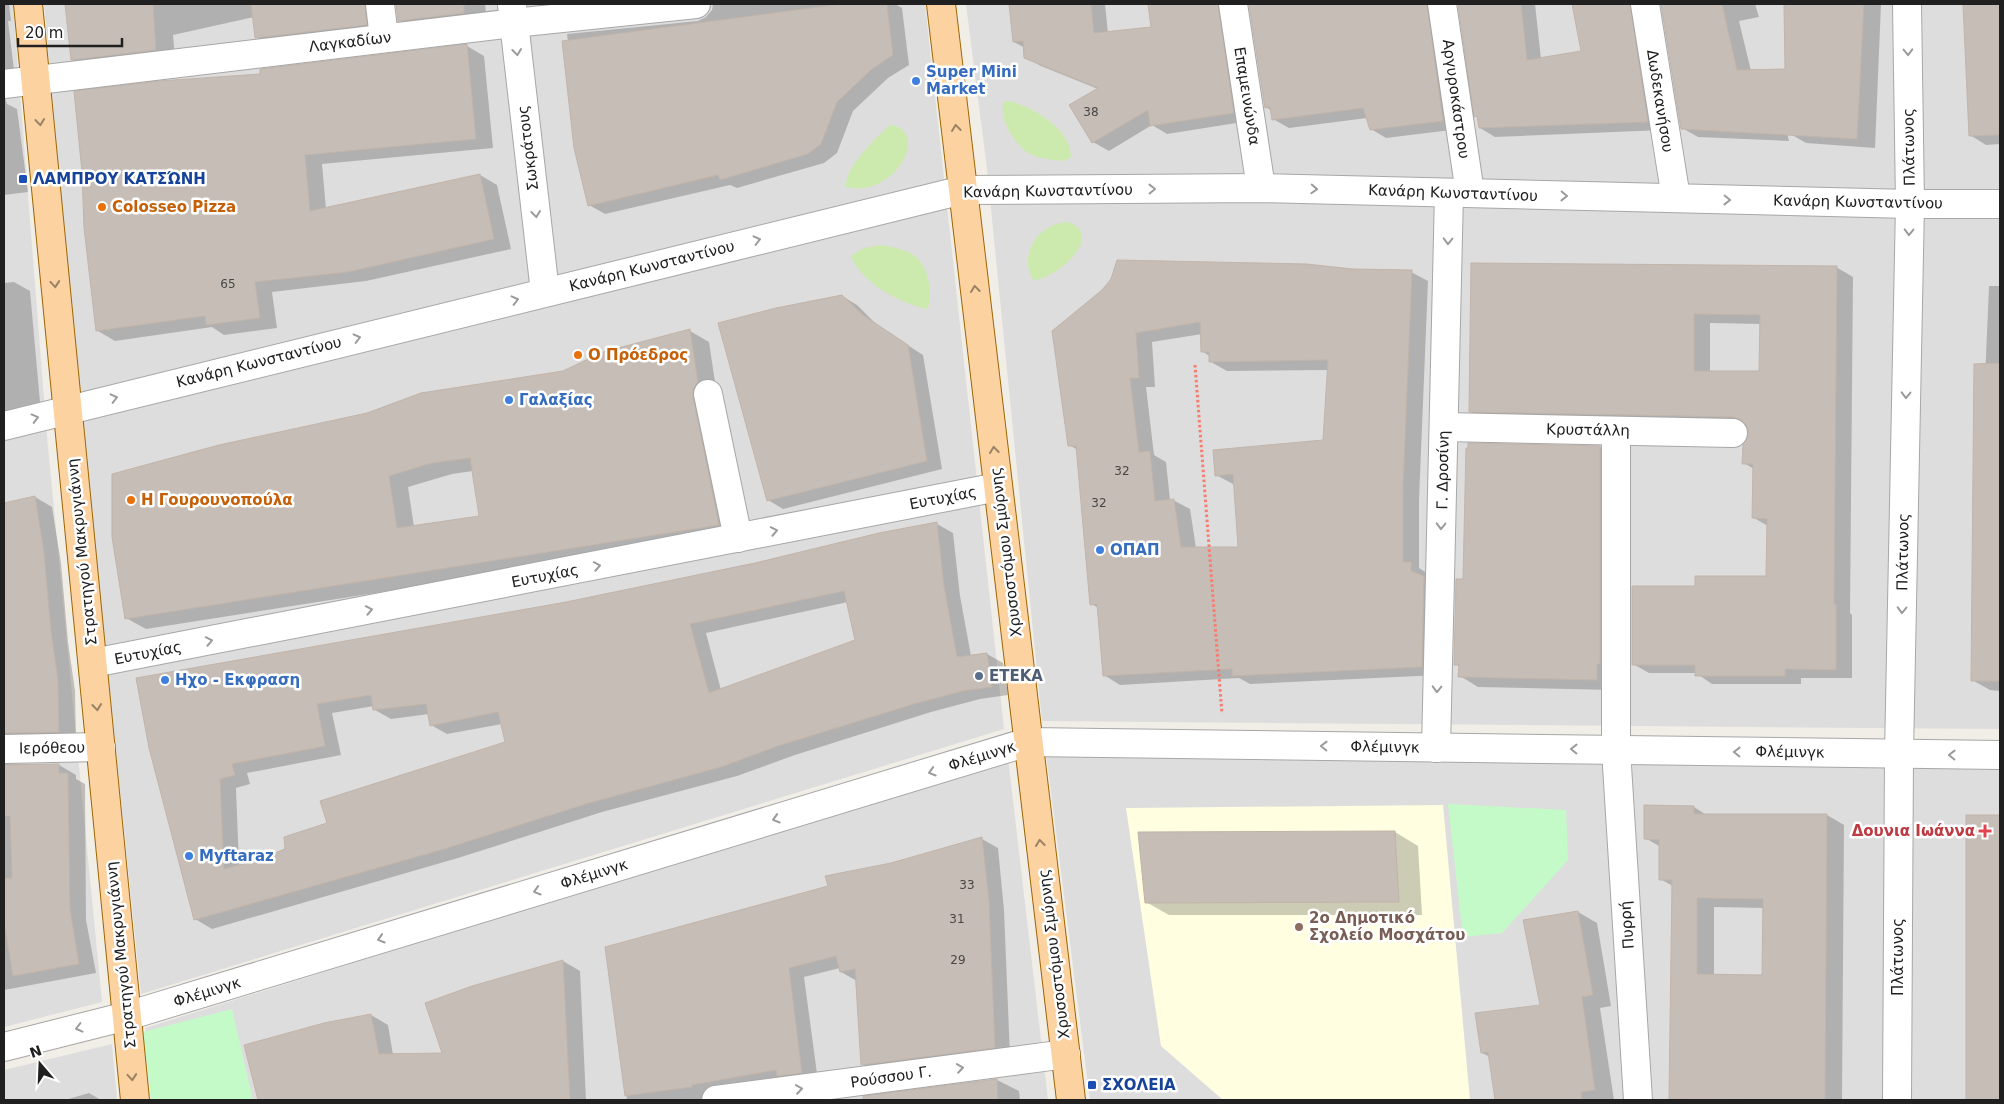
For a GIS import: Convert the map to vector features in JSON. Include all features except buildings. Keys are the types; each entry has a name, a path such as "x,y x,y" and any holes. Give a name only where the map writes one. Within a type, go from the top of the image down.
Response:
{"main road":[{"name":"Στρατηγού Μακρυγιάννη","path":"28,4 135,1100"},
{"name":"Χρυσοστόμου Σμύρνης","path":"941,4 1071,1100"}],"street":[{"path":"380,4 384,38"},
{"name":"Λαγκαδίων","path":"4,84 384,38 512,13 696,4"},
{"name":"Επαμεινώνδα","path":"1233,4 1261,188"},
{"name":"Αργυροκάστρου","path":"1442,4 1460,193"},
{"name":"Δωδεκανήσου","path":"1645,4 1676,198"},
{"name":"Πλάτωνος","path":"1897,1100 1900,754 1910,204 1907,4"},
{"name":"Σωκράτους","path":"512,13 545,292"},
{"name":"Κανάρη Κωνσταντίνου","path":"4,426 963,190 1261,188 1910,204 2000,204"},
{"name":"Γ. Δροσίνη","path":"1436,748 1444,427 1460,193"},
{"path":"708,394 738,538"},
{"name":"Κρυστάλλη","path":"1444,427 1733,433"},
{"name":"Πυρρή","path":"1616,431 1616,750 1638,1100"},
{"name":"Ευτυχίας","path":"92,663 998,487"},
{"name":"Φλέμινγκ","path":"4,1046 127,1016 1028,742 2000,755"},
{"name":"Ιερόθεου","path":"4,749 101,747"},
{"name":"Ρούσσου Γ.","path":"716,1100 744,1098 1066,1054"}],"path":[{"path":"1194,365 1225,745"}],"shaded area":[{"path":"4,4 13,4 47,437 102,1002 4,1027"},
{"path":"44,4 925,4 1004,729 141,994 74,346"},
{"path":"966,4 2000,4 2000,729 1042,721 987,169"},
{"path":"1046,753 2000,754 2000,1100 1090,1100"},
{"path":"1008,758 1048,1100 174,1100 145,1028"},
{"name":"2ο Δημοτικό Σχολείο Μοσχάτου","path":"1443,805 1470,1100 1223,1100 1161,1046 1126,808"},
{"path":"112,1044 117,1100 4,1100 4,1070"}],"green space":[{"path":"1009,101 1029,108 1058,129 1065,137 1071,157 1064,161 1044,158 1026,152 1015,140 1003,116 1004,102"},
{"path":"890,125 902,129 907,138 907,150 902,162 893,174 880,183 864,188 846,187 850,171 862,153"},
{"path":"1067,222 1078,228 1082,236 1080,246 1074,255 1054,273 1033,280 1028,260 1034,242 1047,228"},
{"path":"881,245 906,251 923,265 929,283 930,300 927,309 894,297 872,283 856,266 851,256 864,248"},
{"path":"1448,804 1566,810 1568,860 1502,933 1463,937"},
{"path":"232,1009 253,1100 151,1100 143,1032"}],"place":[{"name":"Super Mini Market","path":"916,81"},
{"name":"ΛΑΜΠΡΟΥ ΚΑΤΣΏΝΗ","path":"23,179"},
{"name":"Colosseo Pizza","path":"102,207"},
{"name":"Ο Πρόεδρος","path":"578,355"},
{"name":"Γαλαξίας","path":"509,400"},
{"name":"Η Γουρουνοπούλα","path":"131,500"},
{"name":"ΟΠΑΠ","path":"1100,550"},
{"name":"ΕΤΕΚΑ","path":"979,676"},
{"name":"Ηχο - Εκφραση","path":"165,680"},
{"name":"Δουνια Ιωάννα","path":"1985,831"},
{"name":"Myftaraz","path":"189,856"},
{"name":"2ο Δημοτικό Σχολείο Μοσχάτου","path":"1299,927"},
{"name":"ΣΧΟΛΕΙΑ","path":"1092,1085"}]}
